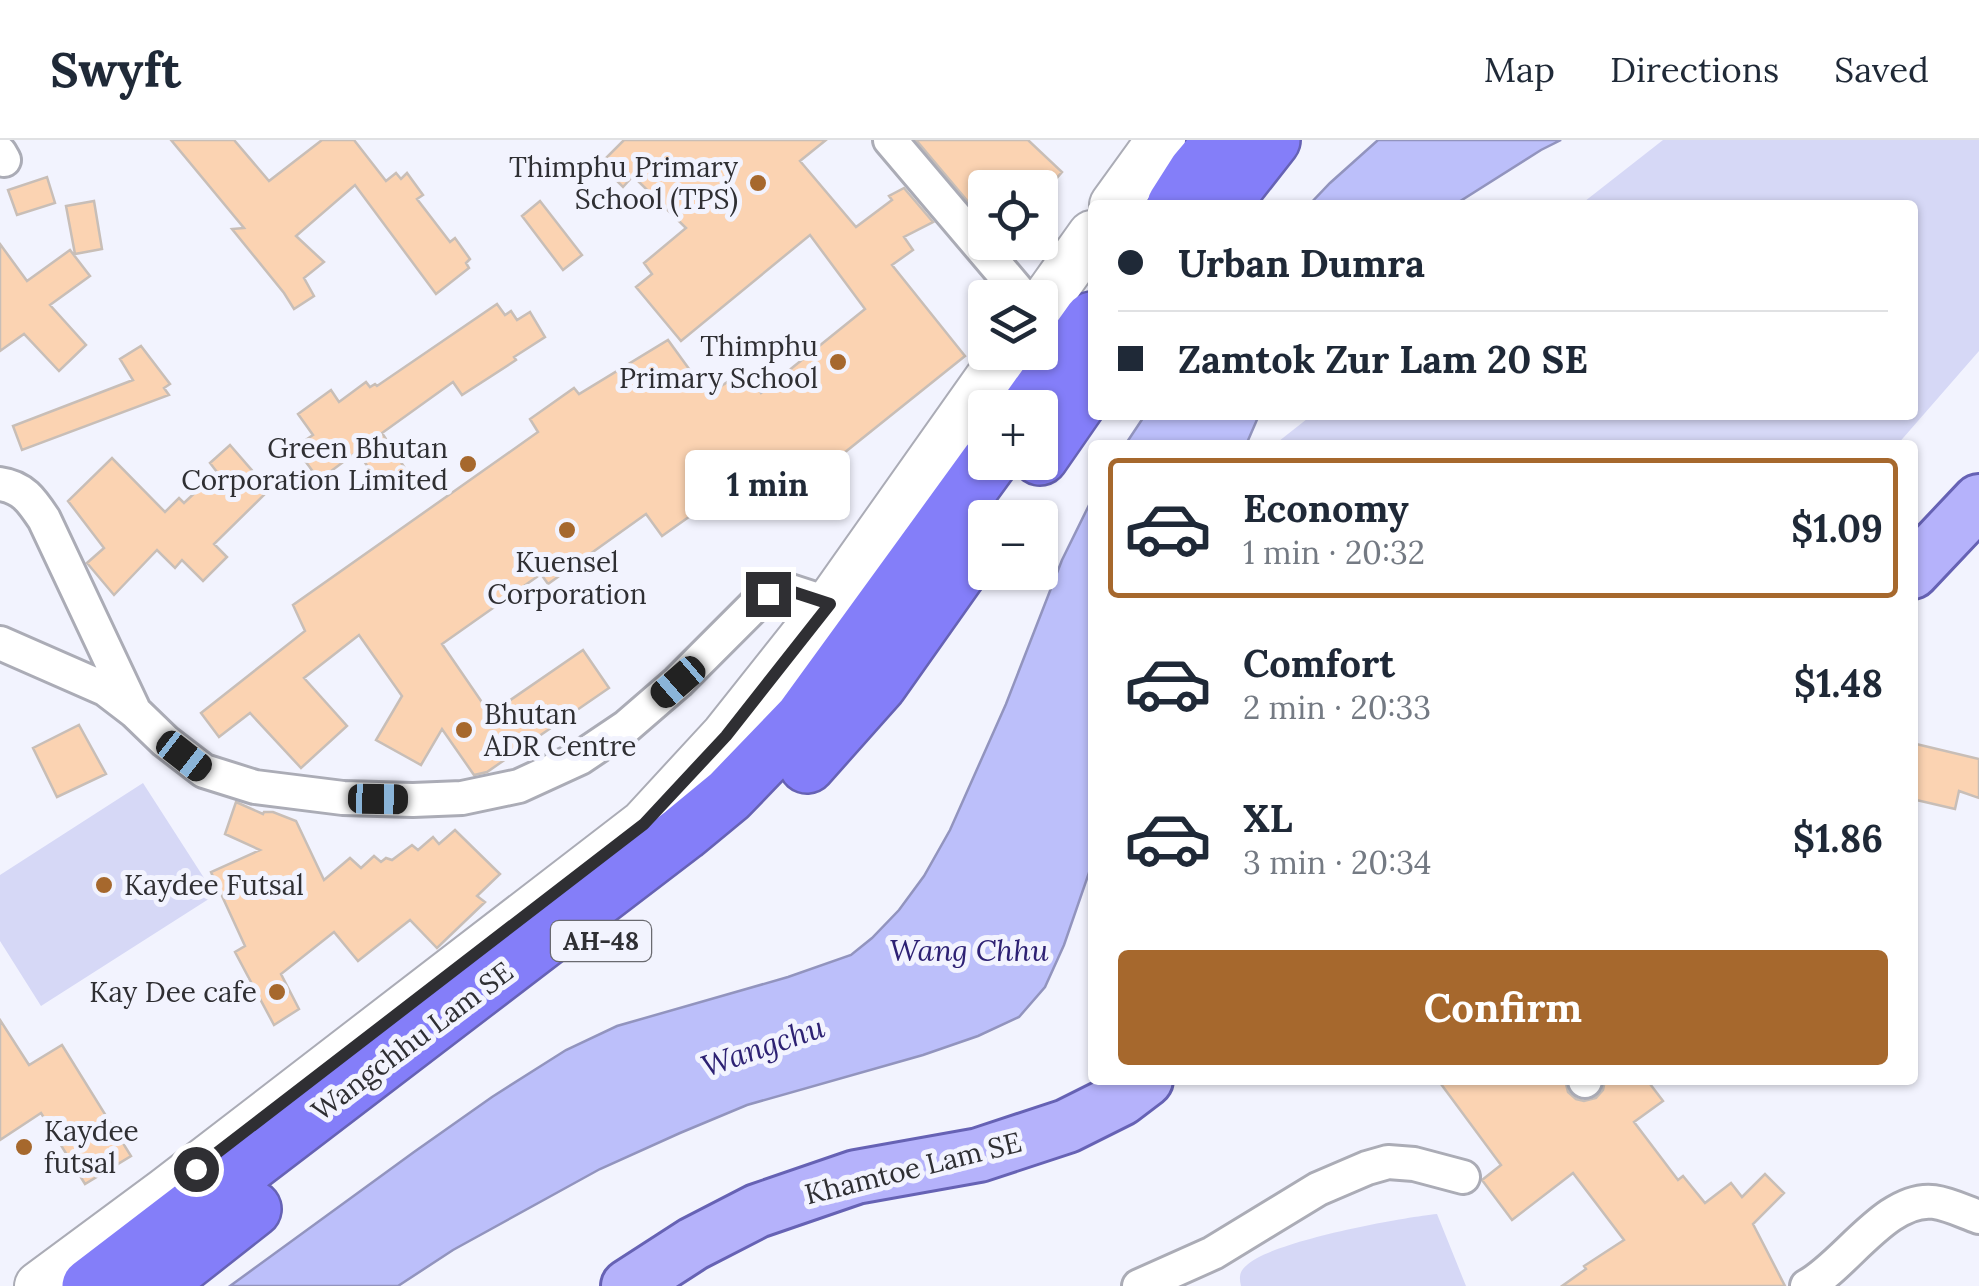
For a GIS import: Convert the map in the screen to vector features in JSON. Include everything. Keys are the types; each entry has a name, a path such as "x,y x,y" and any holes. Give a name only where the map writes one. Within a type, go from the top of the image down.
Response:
{"highway":[{"path":"1178,200 1223,140"},
{"path":"1224,200 1272,140"},
{"path":"1042,390 1088,326"},
{"path":"1058,431 1088,388"},
{"name":"Wangchhu Lam SE","path":"90,1286 728,795 803,718 976,480"},
{"name":"Wangchhu Lam SE","path":"155,1286 550,978 708,862 748,826 879,684 968,558"}],"main road":[{"path":"1118,200 1160,140"},
{"path":"1058,283 1088,241"},
{"path":"39,1286 644,824 726,736 830,604 995,370"},
{"path":"1918,566 1979,501"},
{"name":"Khamtoe Lam SE","path":"628,1286 693,1244 757,1211 856,1177 979,1155 1066,1126 1121,1099 1139,1085"}],"street":[{"path":"890,140 1009,280"},
{"path":"0,484 28,496 44,519 135,712"},
{"path":"0,642 106,689 204,771 256,787 343,798 462,798 519,786 580,758 626,727 678,682 768,594 784,589 830,604"},
{"path":"1139,1286 1212,1253 1318,1189 1367,1168 1388,1162 1414,1164 1463,1176"},
{"path":"1807,1286 1820,1279 1880,1222 1908,1207 1936,1202 1979,1217"}],"shaded area":[{"path":"1663,140 1979,140 1979,351 1901,440 1280,440 1306,420 1918,420 1918,200 1586,200"},
{"name":"Kaydee Futsal","path":"143,783 215,895 41,1006 0,941 0,875"},
{"path":"1437,1214 1466,1286 1241,1286 1244,1267 1282,1247"}],"water":[{"path":"1378,140 1561,140 1462,200 1314,200"},
{"path":"1142,420 1257,420 1248,440 1128,440"},
{"name":"Wang Chhu","path":"1088,507 1088,876 1045,987 1019,1017 923,1055 747,1105 680,1133 600,1169 453,1250 398,1286 230,1286 492,1097 566,1050 617,1026 851,955 872,938 924,876 950,830 1006,704 1050,590 1058,590 1058,570"}],"building":[{"path":"171,140 234,140 269,181 322,140 354,140 386,181 396,173 401,179 407,173 423,195 417,199 450,242 455,238 470,259 466,263 469,268 436,294 355,185 296,236 324,262 304,278 314,296 294,309 232,229 244,228"},
{"path":"624,140 826,140 800,161 856,227 892,200 889,196 904,188 933,222 904,237 913,250 892,265 965,356 829,465 767,502 748,475 662,536 646,514 548,584 541,574 442,644 490,714 583,650 609,688 487,772 474,775 442,729 421,765 376,740 402,696 359,635 304,678 347,726 301,768 250,713 219,737 201,713 305,631 293,605 538,432 530,419 574,388 579,394 668,340 708,395 745,370 761,393 865,309 810,235 681,341 636,287 652,274 644,263 686,228 633,176 623,187 600,164"},
{"path":"916,140 1028,140 1062,172 1058,177 1058,170 968,170 968,202"},
{"path":"47,177 55,203 17,215 8,190"},
{"path":"94,201 102,249 75,254 66,206"},
{"path":"540,201 582,255 563,270 522,216"},
{"path":"0,244 27,281 70,250 90,276 50,305 86,345 59,371 24,334 0,351"},
{"path":"497,304 505,315 511,311 517,320 530,312 545,337 462,395 453,382 382,433 406,470 380,487 358,451 319,480 295,447 313,435 298,414 331,390 339,402 366,382 370,387 377,386"},
{"path":"141,346 170,384 164,388 169,395 22,450 13,426 133,380 120,359"},
{"path":"230,445 269,490 214,544 227,557 203,581 182,560 175,568 157,550 114,595 87,563 104,548 68,501 112,458 165,512 179,498 184,503 217,472 210,463"},
{"path":"79,725 106,774 57,797 33,748"},
{"path":"1918,744 1979,759 1979,798 1959,791 1955,809 1918,800"},
{"path":"236,802 263,814 273,812 296,821 324,880 350,858 361,868 374,856 381,862 386,858 392,860 412,845 418,850 433,837 439,844 455,830 500,874 477,896 485,902 437,948 410,920 358,961 334,932 281,974 299,1009 274,1025 235,952 245,946 211,872 260,850 225,834"},
{"path":"0,1020 29,1065 62,1045 131,1156 85,1184 41,1113 0,1140"},
{"path":"1442,1085 1566,1085 1568,1092 1584,1101 1596,1098 1604,1085 1651,1085 1663,1101 1634,1122 1678,1180 1683,1176 1705,1203 1731,1183 1742,1197 1765,1174 1784,1193 1753,1224 1785,1286 1562,1286 1624,1240 1573,1173 1512,1220 1482,1180 1501,1165"}],"place":[{"name":"Thimphu Primary School (TPS)","path":"758,183"},
{"name":"Thimphu Primary School","path":"838,362"},
{"name":"Green Bhutan Corporation Limited","path":"468,464"},
{"name":"Kuensel Corporation","path":"567,530"},
{"name":"Bhutan ADR Centre","path":"464,730"},
{"name":"Kaydee Futsal","path":"104,885"},
{"name":"Kay Dee cafe","path":"277,992"},
{"name":"Kaydee futsal","path":"24,1147"}],"route":[{"path":"196,1169 644,824 726,736 830,604 784,589 768,594"}],"water label":[{"name":"Wangchu","path":"763,1047"}]}
